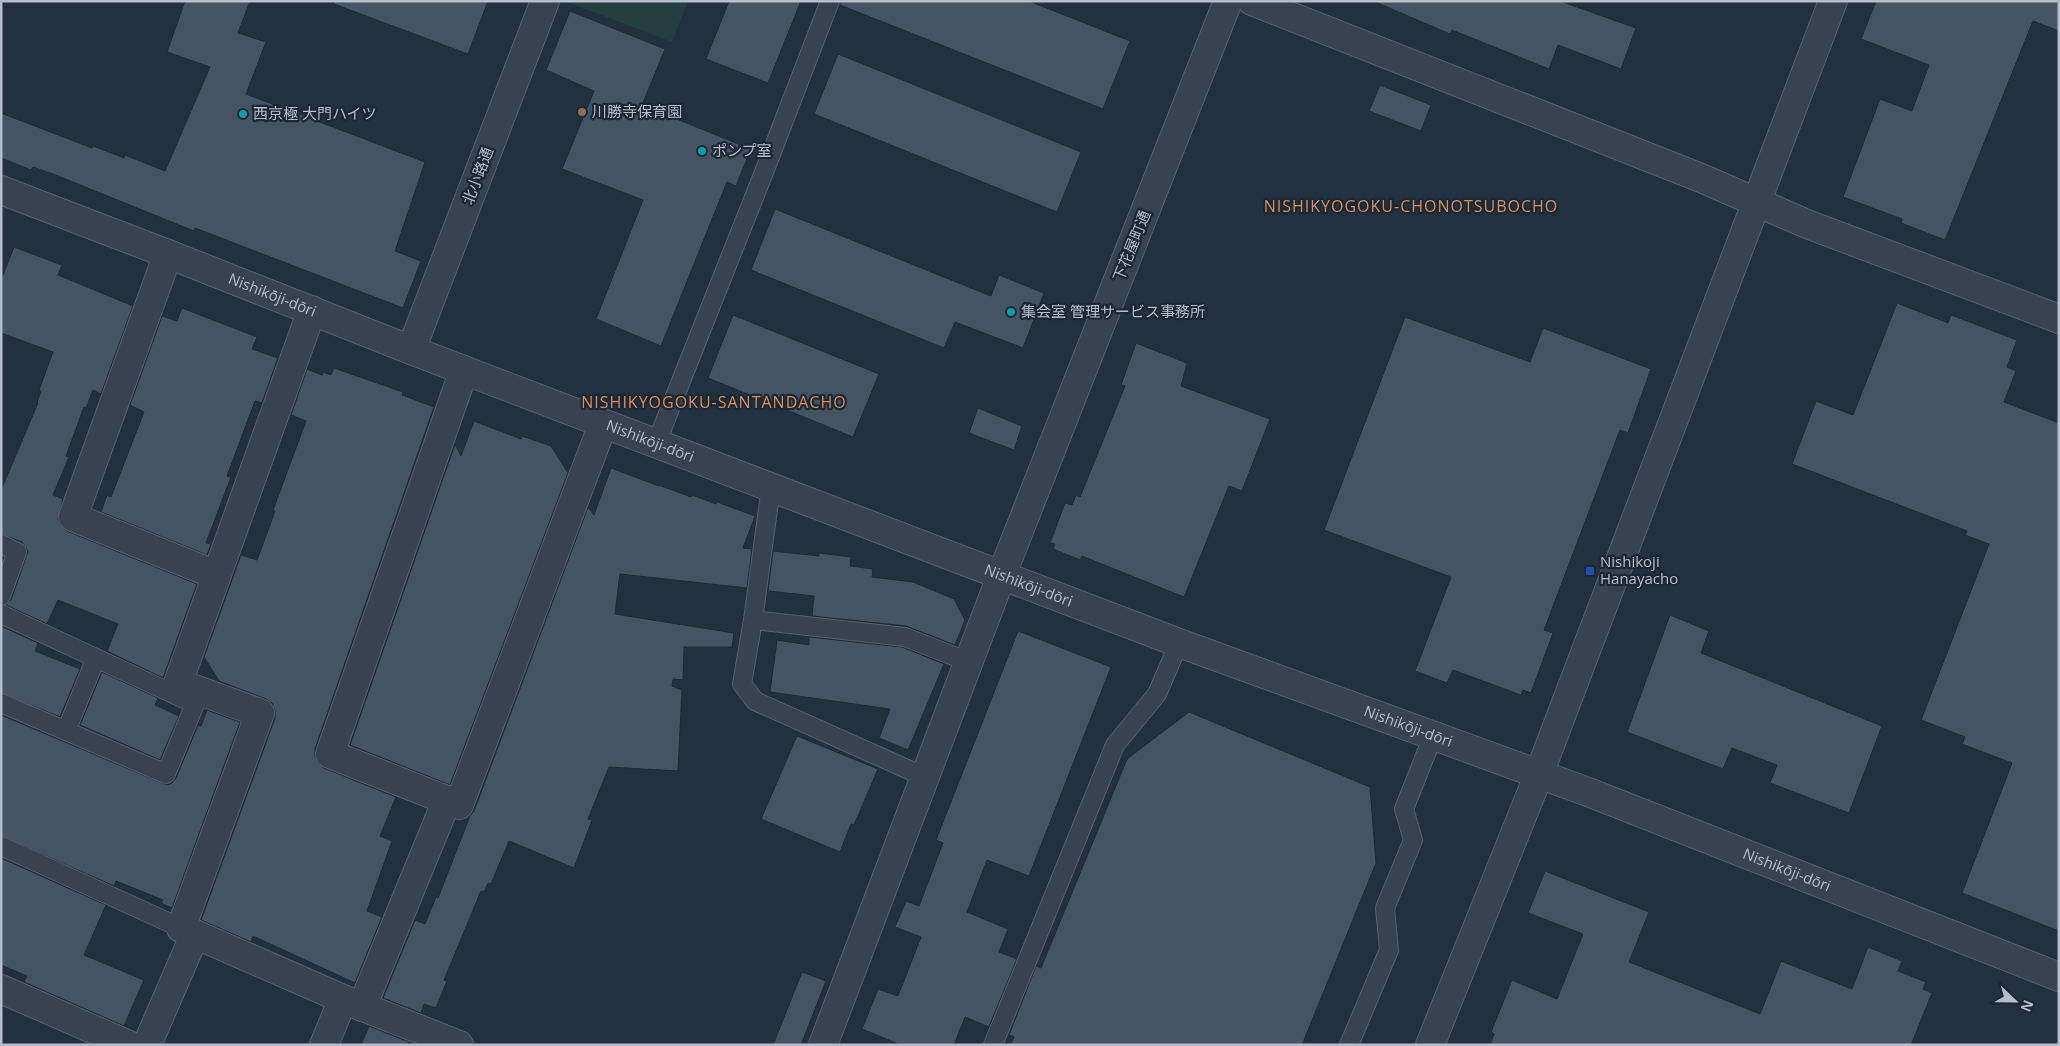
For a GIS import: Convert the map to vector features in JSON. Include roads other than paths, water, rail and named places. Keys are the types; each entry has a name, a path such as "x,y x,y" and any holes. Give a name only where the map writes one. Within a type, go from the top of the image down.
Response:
{"street":[{"name":"北小路通","path":"410,350 545,1"},
{"name":"下花屋町通","path":"823,1045 1002,574 1228,1"},
{"path":"1252,1 1701,178 1807,224 2059,319"},
{"path":"1430,1045 1539,774 1833,1"},
{"name":"Nishikōji-dōri","path":"1,190 312,310 410,350 1179,643 1539,774 2059,977"},
{"path":"168,254 73,517 216,575"},
{"path":"147,1045 188,931 260,713 178,683 312,310"},
{"path":"464,370 330,754 459,806 603,424"},
{"path":"324,1045 353,1003 446,800"},
{"path":"188,931 353,1003 459,1045"},
{"path":"1,989 129,1045"}],"lane":[{"path":"656,444 830,1"},
{"path":"771,487 753,620 742,684 755,701 925,777"},
{"path":"1,544 17,552 1,596"},
{"path":"1,614 195,704 166,774 1,703"},
{"path":"753,620 905,637 969,662"},
{"path":"993,1045 1116,745 1157,694 1179,643"},
{"path":"66,731 96,658"},
{"path":"1349,1045 1389,950 1385,908 1413,840 1404,809 1433,736"},
{"path":"1,846 188,931"}],"place":[{"name":"川勝寺保育園","path":"582,112"},
{"name":"西京極 大門ハイツ","path":"243,114"},
{"name":"ポンプ室","path":"702,151"},
{"name":"集会室 管理サービス事務所","path":"1011,312"},
{"name":"Nishikoji Hanayacho","path":"1590,571"}],"district":[{"name":"NISHIKYOGOKU-CHONOTSUBOCHO","path":"1411,206"},
{"name":"NISHIKYOGOKU-SANTANDACHO","path":"714,402"}]}
